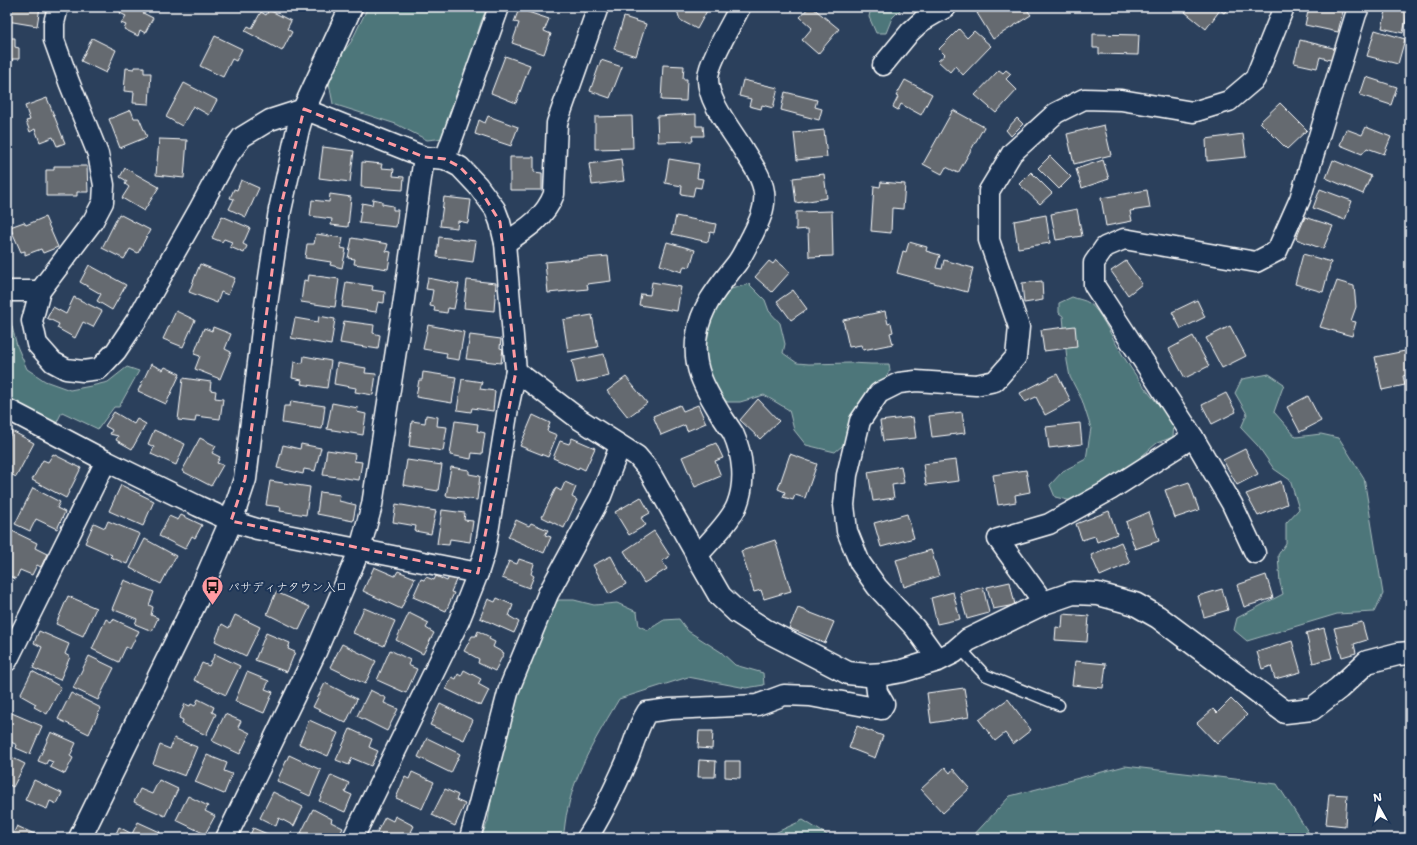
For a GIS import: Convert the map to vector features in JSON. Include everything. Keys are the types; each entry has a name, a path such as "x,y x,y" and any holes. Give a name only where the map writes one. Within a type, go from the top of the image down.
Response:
{"street":[{"path":"58,7 54,22 54,40 98,154 104,185 103,202 93,221 40,290 32,320 37,344 52,362 66,369 83,371 99,369 116,351 136,321 228,156 242,137 270,120 304,109 424,157 445,159 460,167 478,186 495,209 500,222 505,243 516,371 508,408 485,551 459,621 353,838"},
{"path":"80,838 198,597 231,521 245,479 266,305 280,210 298,129 304,109 351,7"},
{"path":"445,159 499,7"},
{"path":"505,243 542,216 550,205 554,194 557,123 598,7"},
{"path":"698,556 729,519 737,506 742,486 742,473 741,459 733,433 710,398 699,376 696,357 696,335 702,314 716,289 738,261 758,225 764,209 764,192 760,177 719,111 711,94 708,77 713,60 740,7"},
{"path":"883,65 910,32 922,21 946,7"},
{"path":"938,660 915,628 877,587 860,563 848,532 844,505 847,475 860,421 879,393 899,383 916,380 976,385 996,381 1016,358 1019,327 989,240 990,191 1012,153 1056,113 1084,99 1121,100 1193,112 1229,101 1255,79 1284,7"},
{"path":"1255,553 1232,504 1193,437 1094,285 1094,263 1105,246 1124,239 1256,262 1276,251 1300,199 1359,7"},
{"path":"226,838 316,652 360,549 372,505 404,299 424,157"},
{"path":"7,291 40,290"},
{"path":"516,371 579,419 637,456 648,469 720,596 737,612 764,630 848,673 867,676 875,675 902,671 938,660 954,652 968,640 1044,603 1073,593 1098,594 1135,604 1158,617 1285,712 1312,709 1367,662 1398,654 1410,653"},
{"path":"7,409 106,461 231,521 257,529 478,573"},
{"path":"1044,603 998,539 1048,524 1110,490 1193,437"},
{"path":"470,838 509,689 548,594 601,496 620,446"},
{"path":"7,661 106,461"},
{"path":"587,838 596,826 624,766 642,720 647,712 670,709 757,705 784,695 810,696 881,709 884,704 877,692 875,675"}],"lane":[{"path":"960,648 985,675 1059,705"}],"highlighted area":[{"path":"304,109 424,157 445,159 460,167 478,186 500,222 516,371 478,573 231,521 245,479 280,210"}],"green space":[{"path":"368,7 487,7 465,74 452,107 446,138 427,140 396,124 333,104 328,78 338,59 351,42"},
{"path":"871,7 903,7 892,18 886,33 876,33 869,17"},
{"path":"749,284 765,300 769,311 780,323 785,344 783,353 797,363 889,364 890,370 885,379 866,396 854,411 849,440 835,452 806,445 794,430 789,410 764,395 740,402 727,402 713,385 704,367 708,330 712,314 731,289"},
{"path":"1072,297 1087,302 1093,306 1137,377 1150,395 1174,421 1173,437 1157,443 1121,474 1072,501 1055,497 1050,485 1063,471 1086,459 1091,428 1082,400 1070,377 1063,316 1059,313 1059,303"},
{"path":"7,314 10,319 17,346 27,369 45,381 70,390 108,382 127,367 139,371 119,407 114,407 98,429 62,412 56,424 7,402"},
{"path":"1269,374 1284,384 1274,412 1296,437 1321,434 1339,438 1364,478 1383,594 1374,612 1337,614 1247,641 1234,630 1237,618 1283,594 1280,583 1278,555 1286,543 1286,523 1299,509 1290,480 1274,469 1258,446 1241,428 1247,414 1235,393 1242,379"},
{"path":"558,600 574,600 594,605 617,603 637,612 639,626 648,630 664,620 679,619 688,631 721,652 735,665 763,673 764,685 746,688 688,677 619,699 582,765 567,812 563,838 481,838 488,821 499,749 515,687 548,614"},
{"path":"1125,766 1277,784 1312,838 971,838 1010,796"},
{"path":"803,820 832,838 764,838"}],"building":[{"path":"7,7 40,7 37,26 7,21"},
{"path":"123,7 145,8 143,13 153,18 145,33 140,30 138,36 124,29 126,25 121,23 126,16 120,13"},
{"path":"676,7 709,7 697,29 680,20"},
{"path":"809,7 812,7 839,29 818,54 802,40 812,28 800,17"},
{"path":"987,7 1025,7 1031,15 993,39 977,13"},
{"path":"1189,7 1229,7 1224,13 1220,10 1206,29 1185,12"},
{"path":"1309,7 1344,7 1338,32 1305,25"},
{"path":"1387,7 1409,7 1403,33 1382,28"},
{"path":"519,9 549,19 544,31 551,34 544,54 512,43 519,23 514,22"},
{"path":"269,10 291,21 287,29 292,32 282,51 245,31 248,26 252,28 261,12 266,15"},
{"path":"624,17 646,24 636,56 614,49"},
{"path":"959,29 967,38 974,31 991,46 963,75 955,66 950,72 938,61 945,55 939,49"},
{"path":"1375,30 1405,39 1398,64 1367,56"},
{"path":"1093,34 1139,35 1138,55 1099,54 1099,48 1093,48"},
{"path":"215,36 242,49 236,61 232,59 223,77 200,66"},
{"path":"7,38 15,38 15,47 19,48 19,59 12,59 12,62 7,62"},
{"path":"92,38 116,50 106,73 81,61"},
{"path":"1300,40 1337,49 1334,61 1320,57 1317,68 1294,63"},
{"path":"505,56 530,65 516,103 491,93"},
{"path":"601,60 622,67 610,98 590,91"},
{"path":"663,65 684,66 683,79 687,79 686,101 661,100"},
{"path":"134,67 144,67 144,73 151,73 149,104 133,103 134,92 124,91 126,68 134,69"},
{"path":"999,70 1003,73 1006,70 1011,74 1006,79 1017,90 996,113 975,95"},
{"path":"1366,77 1397,87 1391,105 1360,95"},
{"path":"743,80 778,88 773,108 762,105 761,109 749,106 751,99 739,96"},
{"path":"905,80 932,94 921,115 901,104 898,110 893,107 898,97 896,96"},
{"path":"184,83 217,100 209,115 193,106 182,126 166,117"},
{"path":"785,92 817,100 815,107 822,109 819,120 781,110"},
{"path":"47,98 65,143 57,146 53,137 40,142 35,129 30,132 26,121 30,120 25,106"},
{"path":"1280,103 1307,130 1287,149 1260,122"},
{"path":"131,110 134,118 139,118 147,137 120,148 109,119"},
{"path":"953,110 984,127 958,173 946,167 942,174 923,164"},
{"path":"696,114 696,126 703,126 704,136 692,136 693,141 658,142 657,116"},
{"path":"488,116 518,127 511,146 475,134 479,120 485,123"},
{"path":"632,116 633,148 595,149 595,117"},
{"path":"1017,118 1023,124 1011,136 1006,130"},
{"path":"1104,125 1111,155 1074,164 1067,134"},
{"path":"1366,127 1391,137 1384,154 1367,148 1362,154 1340,145 1346,129 1362,135"},
{"path":"824,130 827,157 797,160 794,133"},
{"path":"1243,134 1246,157 1207,161 1206,139"},
{"path":"159,139 187,140 184,178 156,175"},
{"path":"323,147 354,151 350,182 319,178"},
{"path":"1050,156 1071,177 1059,189 1038,168"},
{"path":"510,157 534,157 534,172 542,173 542,190 510,190"},
{"path":"621,159 624,181 592,185 589,164"},
{"path":"669,159 699,164 697,178 703,179 701,188 695,187 693,196 681,194 682,186 665,183"},
{"path":"1103,160 1109,179 1082,188 1076,169"},
{"path":"1333,160 1371,176 1363,194 1326,178"},
{"path":"362,162 382,164 381,168 394,169 393,176 404,177 403,190 361,187"},
{"path":"54,166 87,166 88,192 77,192 77,196 46,196 46,170 54,170"},
{"path":"125,168 159,187 144,211 122,198 129,187 125,184 127,181 120,177"},
{"path":"1031,172 1052,193 1040,204 1019,184"},
{"path":"824,174 827,198 796,203 793,178"},
{"path":"241,180 259,188 246,217 229,209 234,199 230,198 234,189 237,190"},
{"path":"881,182 905,184 903,209 892,208 891,233 871,231 874,186 880,187"},
{"path":"1320,189 1352,201 1345,220 1313,208"},
{"path":"1147,190 1150,208 1130,211 1132,221 1106,226 1101,198"},
{"path":"330,194 351,197 348,227 331,225 332,219 310,216 312,200 329,202"},
{"path":"444,197 471,200 468,223 458,221 457,228 440,226"},
{"path":"373,199 382,201 382,204 393,206 393,210 398,210 396,227 359,223 362,203 372,205"},
{"path":"1077,209 1082,236 1056,240 1051,214"},
{"path":"832,211 833,256 809,257 808,229 796,230 796,212"},
{"path":"119,214 150,230 138,253 130,249 124,259 102,248"},
{"path":"1046,215 1050,243 1018,248 1014,221"},
{"path":"222,216 250,228 243,244 247,246 244,253 230,247 232,242 224,239 222,242 212,238"},
{"path":"676,216 716,224 714,233 710,232 708,242 672,234"},
{"path":"45,217 58,247 43,253 41,249 25,255 25,251 21,252 10,227 24,222 26,225"},
{"path":"1305,217 1333,226 1323,249 1296,239"},
{"path":"316,234 343,238 341,248 346,249 342,268 330,265 331,262 305,258 307,244 314,244"},
{"path":"439,237 476,241 473,262 437,257"},
{"path":"352,238 388,244 386,251 391,252 388,269 354,264 355,259 348,258"},
{"path":"667,242 695,250 690,267 684,266 682,272 660,265"},
{"path":"909,242 927,247 926,251 940,255 936,268 942,269 944,260 973,268 967,292 897,273 903,251 906,252"},
{"path":"1303,254 1331,262 1323,292 1295,284"},
{"path":"608,256 611,281 587,284 588,289 548,293 545,262"},
{"path":"776,260 790,272 772,292 755,277 769,261 773,264"},
{"path":"1126,261 1142,284 1128,295 1111,271"},
{"path":"200,264 235,278 228,295 221,292 217,303 189,292"},
{"path":"89,265 126,285 112,310 97,301 101,294 80,282"},
{"path":"309,275 339,279 335,307 301,302 304,280 308,281"},
{"path":"428,278 459,284 454,309 448,308 447,313 434,311 435,307 430,306 433,290 426,289"},
{"path":"467,280 496,283 494,311 464,308"},
{"path":"1042,281 1043,300 1024,303 1022,283"},
{"path":"1337,281 1354,286 1356,307 1351,321 1356,322 1352,336 1320,327"},
{"path":"346,282 373,286 372,290 385,292 384,303 378,302 376,312 342,307"},
{"path":"652,282 681,287 677,311 639,305 641,294 650,295"},
{"path":"793,290 807,309 791,320 777,301"},
{"path":"74,297 102,311 93,327 83,322 75,338 57,328 59,324 47,318 53,307 66,314"},
{"path":"1197,300 1205,317 1181,329 1172,312"},
{"path":"176,311 195,320 183,347 163,339"},
{"path":"885,311 888,324 891,323 893,332 890,333 893,344 863,350 861,345 849,347 843,320"},
{"path":"592,315 598,347 568,352 563,320"},
{"path":"319,316 335,319 331,345 291,338 295,318 318,322"},
{"path":"344,321 374,325 373,333 380,335 378,349 340,343"},
{"path":"428,325 464,332 459,360 446,358 447,353 423,349"},
{"path":"1075,326 1077,347 1044,351 1041,330"},
{"path":"1230,326 1246,356 1222,368 1206,338"},
{"path":"213,327 231,334 225,349 231,352 220,379 195,369 200,356 194,354 204,328 212,331"},
{"path":"470,335 501,339 500,348 503,349 501,363 466,359"},
{"path":"1193,336 1209,366 1185,378 1169,349"},
{"path":"1410,350 1410,374 1403,376 1405,385 1382,390 1375,357"},
{"path":"604,354 609,376 577,383 572,361"},
{"path":"304,356 331,361 327,388 301,384 302,380 292,378 294,362 303,363"},
{"path":"337,363 366,368 365,373 376,374 373,395 355,392 356,388 334,384"},
{"path":"151,364 163,370 165,367 180,374 166,404 138,391"},
{"path":"423,372 456,377 452,403 416,397 419,380 422,380"},
{"path":"1057,374 1071,401 1045,415 1036,397 1025,402 1020,393"},
{"path":"626,377 647,403 628,417 607,391"},
{"path":"183,378 211,382 210,390 216,391 215,398 223,399 220,419 196,416 195,422 178,420"},
{"path":"462,379 482,382 480,389 495,391 493,411 472,408 471,412 457,410"},
{"path":"1226,393 1236,412 1212,424 1202,405"},
{"path":"1308,396 1321,421 1300,432 1287,407"},
{"path":"758,399 779,421 760,439 740,420"},
{"path":"291,401 325,406 322,429 282,423 284,406 290,406"},
{"path":"332,403 358,408 357,412 366,414 363,435 327,429"},
{"path":"680,405 683,411 698,405 706,423 687,431 685,425 661,435 653,416"},
{"path":"114,412 134,424 137,419 146,424 132,449 116,440 118,436 110,434 112,430 105,426"},
{"path":"962,412 965,433 932,437 929,416"},
{"path":"426,415 438,417 437,426 447,427 443,451 409,446 412,421 425,423"},
{"path":"533,415 550,423 547,431 557,435 548,457 520,446"},
{"path":"913,417 916,438 883,441 880,421"},
{"path":"455,421 478,424 477,431 485,433 482,454 472,453 471,459 450,455"},
{"path":"1080,423 1082,444 1049,448 1046,427"},
{"path":"154,430 185,444 176,465 151,454 154,447 148,444"},
{"path":"12,431 34,443 16,477 7,472 7,442"},
{"path":"200,438 216,446 212,453 220,457 217,463 223,465 211,486 182,471"},
{"path":"572,438 595,448 585,470 579,467 578,469 553,458 560,441 569,444"},
{"path":"716,443 723,458 715,461 721,476 695,487 682,457"},
{"path":"301,444 321,448 315,471 304,469 303,474 277,468 283,445 300,449"},
{"path":"1245,449 1258,474 1237,485 1223,460"},
{"path":"327,450 355,454 354,461 362,462 359,480 323,475"},
{"path":"53,454 81,468 66,498 32,480 43,460 48,462"},
{"path":"790,454 817,464 805,498 795,495 793,500 783,497 785,492 778,489"},
{"path":"407,460 442,465 438,491 403,485"},
{"path":"956,460 959,481 926,485 923,464"},
{"path":"901,466 904,483 892,485 894,498 873,501 868,472"},
{"path":"451,467 469,470 469,474 480,476 477,500 446,496"},
{"path":"1026,470 1030,492 1015,495 1016,502 998,505 993,475"},
{"path":"270,481 310,487 306,515 280,511 281,507 266,505"},
{"path":"1281,481 1287,504 1258,516 1246,494"},
{"path":"565,482 576,487 572,497 577,500 564,528 542,517 556,488 561,491"},
{"path":"1189,482 1199,510 1175,518 1165,490"},
{"path":"121,485 154,501 143,526 109,511"},
{"path":"33,488 60,502 57,508 65,512 57,529 36,519 30,531 15,524"},
{"path":"320,492 340,495 339,501 356,505 353,521 317,514"},
{"path":"641,497 650,513 641,518 646,525 629,535 615,512"},
{"path":"396,504 436,511 431,534 415,531 416,526 393,522"},
{"path":"442,510 465,513 464,520 473,521 470,542 450,539 449,545 437,544"},
{"path":"1109,511 1117,534 1097,542 1095,536 1082,540 1076,524"},
{"path":"1149,512 1159,541 1135,549 1126,522"},
{"path":"907,514 914,538 881,547 874,523"},
{"path":"181,515 202,525 195,538 192,536 185,549 159,536 169,516 178,520"},
{"path":"516,520 529,526 531,523 548,530 545,535 551,537 544,553 508,537"},
{"path":"108,521 140,534 127,564 110,557 112,555 85,543 94,523 105,528"},
{"path":"8,529 37,543 35,548 47,554 41,567 37,565 32,575 20,570 16,579 7,575"},
{"path":"654,531 670,556 662,561 667,569 644,583 624,551"},
{"path":"145,539 176,556 161,584 130,568"},
{"path":"775,540 791,591 764,599 761,590 754,592 741,551"},
{"path":"1121,542 1130,563 1100,576 1091,555"},
{"path":"931,550 939,576 904,587 896,560"},
{"path":"611,556 626,584 609,594 593,565"},
{"path":"519,559 534,564 531,574 534,576 529,588 502,578 509,561 517,564"},
{"path":"374,567 395,576 398,571 415,578 401,609 363,591"},
{"path":"1266,575 1273,598 1244,607 1237,585"},
{"path":"436,576 447,581 449,577 456,580 451,592 454,593 446,611 413,597 421,579 424,580 426,577 434,580"},
{"path":"124,580 154,592 149,605 153,607 151,615 158,618 152,631 135,624 137,619 112,609"},
{"path":"1010,582 1015,605 993,609 987,587"},
{"path":"983,587 989,613 967,619 960,593"},
{"path":"1222,589 1228,610 1204,617 1198,596"},
{"path":"276,592 310,607 299,630 267,614"},
{"path":"953,592 960,619 937,624 931,598"},
{"path":"68,596 96,608 83,636 56,624"},
{"path":"497,598 513,605 509,616 519,622 514,633 480,618 488,599 495,602"},
{"path":"364,608 395,621 384,646 353,633"},
{"path":"798,608 834,622 825,643 789,628"},
{"path":"409,613 429,623 426,628 434,633 423,654 396,640"},
{"path":"1063,614 1089,616 1087,642 1055,640 1056,627 1062,628"},
{"path":"235,615 260,627 246,656 215,641 222,624 229,628"},
{"path":"106,619 111,622 113,619 139,631 130,649 126,647 119,662 92,649"},
{"path":"1362,622 1367,640 1354,644 1356,653 1342,657 1334,628"},
{"path":"1324,628 1332,658 1313,663 1306,633"},
{"path":"39,631 69,644 65,654 70,657 60,680 33,668 42,647 34,643"},
{"path":"478,631 490,637 489,639 495,642 493,647 504,653 495,671 478,663 479,659 464,651 472,636 476,636"},
{"path":"266,633 290,643 288,649 295,652 287,672 255,660"},
{"path":"1292,641 1301,672 1275,679 1271,666 1262,669 1257,652"},
{"path":"342,644 376,661 365,684 330,667"},
{"path":"390,650 410,660 408,665 417,669 406,693 377,680"},
{"path":"215,654 240,666 226,695 194,680 202,663 209,666"},
{"path":"89,656 114,668 98,700 73,688"},
{"path":"1075,661 1106,664 1103,688 1072,685"},
{"path":"464,670 481,679 478,684 489,690 481,706 446,689 452,677 456,679 458,674 461,676"},
{"path":"32,671 61,687 47,714 34,707 36,704 20,695"},
{"path":"247,672 269,681 265,689 273,692 264,713 235,701"},
{"path":"325,683 357,699 346,723 313,707"},
{"path":"964,688 969,717 931,723 927,693"},
{"path":"370,690 386,698 384,703 398,709 387,731 357,716"},
{"path":"71,693 101,708 89,734 58,719"},
{"path":"198,699 214,707 212,712 216,714 206,735 182,724 183,720 179,718 185,704 195,706"},
{"path":"1008,699 1031,730 1013,744 1005,733 995,741 979,720"},
{"path":"1231,699 1247,715 1217,744 1197,723 1213,709 1217,713"},
{"path":"440,704 473,720 464,740 430,725"},
{"path":"7,711 42,726 30,754 16,748 17,745 7,740"},
{"path":"225,714 241,721 238,727 250,733 240,754 212,741"},
{"path":"309,720 338,733 328,756 299,744"},
{"path":"857,726 883,736 875,758 849,748"},
{"path":"350,729 372,739 369,747 378,751 371,766 352,758 349,765 336,760"},
{"path":"699,731 713,731 712,749 698,748"},
{"path":"51,732 76,743 70,756 73,758 65,774 50,767 53,762 48,760 46,764 38,761"},
{"path":"174,738 197,747 185,776 153,764 160,745 170,749"},
{"path":"427,738 460,754 451,773 418,757"},
{"path":"7,755 25,764 13,787 7,784"},
{"path":"207,755 227,763 224,771 232,774 224,794 195,782"},
{"path":"289,755 321,770 310,796 277,781"},
{"path":"699,760 716,761 715,777 698,777"},
{"path":"725,761 740,761 740,778 725,777"},
{"path":"945,767 950,773 953,769 970,788 943,813 921,789"},
{"path":"412,772 434,782 422,809 396,798 405,777 409,779"},
{"path":"331,775 349,783 345,792 352,795 345,812 319,801"},
{"path":"34,780 62,793 57,804 50,801 47,809 25,800"},
{"path":"159,780 178,789 165,816 134,802 140,789 152,794"},
{"path":"445,789 458,795 456,800 465,804 455,826 432,815"},
{"path":"273,792 303,807 294,826 279,818 276,826 260,818"},
{"path":"1329,794 1347,795 1345,826 1326,824"},
{"path":"188,796 208,806 205,811 215,816 205,834 176,820"},
{"path":"313,809 332,819 331,822 343,828 338,838 312,838 301,833"},
{"path":"395,816 414,826 411,832 415,834 413,838 380,838 382,834 377,832 385,817 393,821"},
{"path":"138,822 160,832 157,838 114,838 119,827 132,834"},
{"path":"17,826 43,838 11,838"},
{"path":"253,828 277,838 249,838"}],"place":[{"name":"パサディナタウン入口","path":"212,606"}]}
